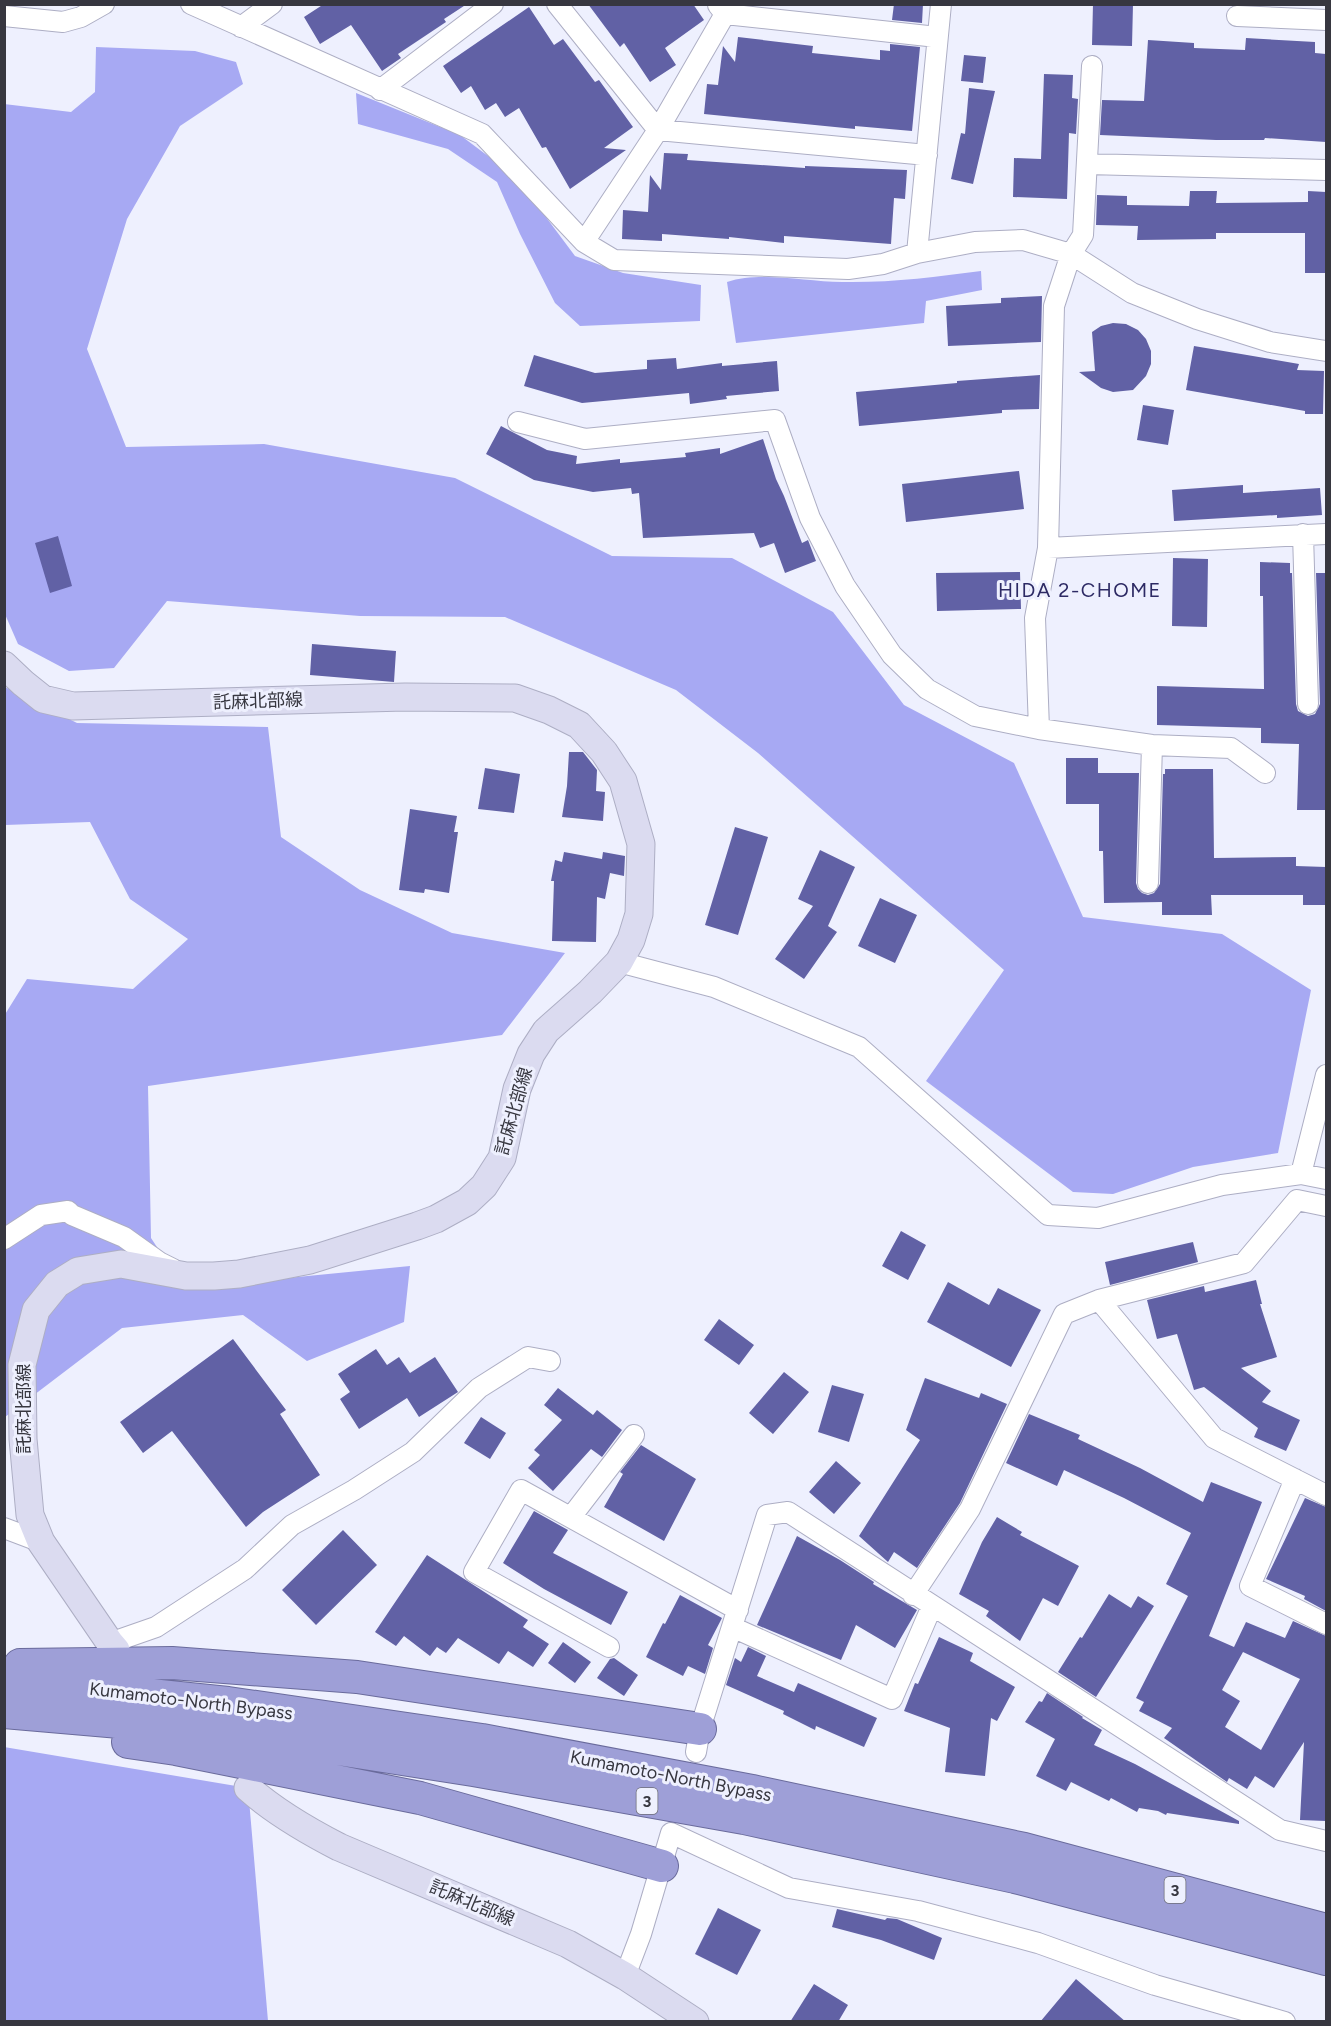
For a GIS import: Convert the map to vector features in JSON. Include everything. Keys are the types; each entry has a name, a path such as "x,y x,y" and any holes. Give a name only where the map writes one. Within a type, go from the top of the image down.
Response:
{"highway":[{"path":"4,1665 172,1663 357,1677 698,1740"},
{"name":"Kumamoto-North Bypass","path":"4,1680 228,1703 482,1740 752,1791 1024,1849 1326,1930"},
{"name":"Kumamoto-North Bypass","path":"4,1712 224,1731 485,1772 744,1818 1015,1877 1326,1959"},
{"path":"4,1725 176,1749 420,1798 662,1866"},
{"name":"3","path":"1024,1849 1326,1914"},
{"name":"3","path":"1279,1946 1326,1965"}],"main road":[{"name":"託麻北部線","path":"4,665 44,699 73,706 405,697 515,698 549,710 579,725 604,752 624,781 641,844 639,914 631,940 619,962 590,992 546,1031 531,1054 517,1089 502,1158 484,1186 467,1202 436,1219 310,1260 239,1274 186,1276 121,1264 78,1271 57,1284 36,1310 22,1365 22,1439 30,1515 41,1542 113,1646"},
{"name":"託麻北部線","path":"248,1788 267,1805 339,1847 568,1944 625,1976 695,2022"}],"street":[{"path":"4,16 63,22 81,17 104,4"},
{"path":"191,4 482,134 584,242 614,260 848,268 883,264 917,254 975,242 1023,240 1071,254 1132,293 1197,319 1270,342 1326,351"},
{"path":"241,27 272,4"},
{"path":"380,90 493,4"},
{"path":"557,4 658,130 927,155"},
{"path":"917,254 941,4"},
{"path":"584,242 658,130 721,9 937,37"},
{"path":"1237,16 1326,20"},
{"path":"1039,729 1035,618 1048,548 1054,306 1071,254 1083,235 1092,66"},
{"path":"1087,164 1326,170"},
{"path":"518,422 585,439 775,420 810,518 844,586 892,655 927,689 975,716 1039,729 1152,745 1231,748 1265,772"},
{"path":"1303,534 1308,704"},
{"path":"1048,548 1326,534"},
{"path":"1148,883 1152,745"},
{"path":"619,962 714,987 859,1047 1048,1215 1098,1218 1222,1185 1302,1174 1326,1179"},
{"path":"1302,1174 1326,1075"},
{"path":"913,1595 970,1509 1064,1314 1100,1300 1244,1263 1296,1200 1326,1206"},
{"path":"4,1239 40,1215 69,1211 72,1215 124,1237 159,1262 186,1276"},
{"path":"1100,1300 1214,1438 1326,1495"},
{"path":"113,1646 156,1627 245,1569 292,1525 354,1490 413,1452 479,1388 528,1357 550,1361"},
{"path":"571,1517 634,1435"},
{"path":"1295,1479 1250,1586 1326,1624"},
{"path":"609,1647 474,1572 521,1490 571,1517 735,1619 892,1699 932,1606"},
{"path":"698,1740 767,1515 788,1512 913,1595 1280,1830 1326,1841"},
{"path":"4,1528 41,1542"},
{"path":"625,1976 641,1934 671,1833 789,1888 918,1911 1038,1943 1155,1985 1285,2022"}],"shaded area":[{"path":"96,47 195,51 236,62 243,84 180,126 127,219 87,349 126,447 264,444 455,478 612,556 732,558 833,612 904,705 1014,763 1083,917 1222,934 1311,990 1278,1153 1193,1167 1113,1194 1073,1192 926,1081 1004,970 758,753 676,690 505,617 360,616 167,601 114,668 69,671 18,644 4,612 4,104 71,112 95,92"},
{"path":"356,93 460,135 516,177 575,256 623,273 701,285 700,321 580,326 555,303 497,182 448,149 358,124"},
{"path":"981,271 982,290 926,301 924,323 736,343 727,282 769,277 828,282 877,282"},
{"path":"5,687 77,723 268,727 281,837 360,890 452,933 565,953 502,1035 148,1086 151,1238 184,1288 410,1266 404,1322 307,1361 243,1315 122,1328 5,1417 4,1016 27,979 133,989 188,939 130,899 90,822 5,825"},
{"path":"4,1747 248,1788 268,2021 5,2021"}],"building":[{"path":"324,4 467,4 444,19 446,22 398,54 401,58 382,71 351,25 320,44 304,17"},
{"path":"588,4 693,4 704,20 665,48 676,65 650,82 624,43 620,47"},
{"path":"894,4 923,4 922,23 892,20"},
{"path":"1093,4 1133,4 1132,46 1092,45"},
{"path":"529,7 554,45 563,39 595,82 599,80 633,127 604,148 626,150 570,189 546,147 542,148 519,108 505,117 496,103 485,110 471,86 461,93 443,66"},
{"path":"738,37 813,46 812,53 880,60 880,50 890,51 890,44 920,47 912,131 855,126 855,129 704,114 707,84 718,85 723,46 735,62"},
{"path":"1246,38 1315,42 1315,53 1326,54 1326,142 1265,138 1264,140 1216,140 1100,135 1102,100 1144,101 1148,40 1194,43 1194,48 1245,50"},
{"path":"964,55 986,57 983,83 961,81"},
{"path":"1044,74 1073,75 1072,98 1078,99 1076,134 1069,133 1067,199 1013,197 1014,158 1041,159"},
{"path":"969,88 995,91 973,184 951,179 961,133 965,134"},
{"path":"664,153 688,154 687,160 805,168 805,166 907,170 905,199 894,198 891,244 784,236 784,243 729,237 729,239 662,234 662,241 622,239 623,210 648,212 650,175 661,190"},
{"path":"1190,191 1217,191 1216,203 1308,202 1308,191 1326,192 1326,273 1305,273 1305,233 1216,233 1216,239 1137,240 1138,226 1096,225 1097,195 1127,196 1127,205 1189,206"},
{"path":"1042,296 1041,342 948,346 946,306 1001,303 1001,298"},
{"path":"1113,323 1126,324 1138,330 1146,339 1151,351 1151,364 1146,376 1133,390 1113,392 1101,388 1079,372 1095,371 1092,332 1101,326"},
{"path":"1194,346 1299,364 1297,370 1324,371 1323,414 1305,414 1305,411 1186,390"},
{"path":"534,355 595,373 647,369 647,360 676,358 677,369 722,363 722,366 777,361 779,391 726,396 727,399 690,404 689,393 582,403 524,386"},
{"path":"1040,375 1039,409 1002,410 1002,413 859,426 856,392"},
{"path":"1143,405 1174,410 1168,445 1137,440"},
{"path":"501,426 547,450 577,456 576,464 620,459 620,463 686,457 685,453 720,448 720,454 763,439 776,479 802,543 808,540 816,561 785,573 774,543 760,548 754,533 643,538 639,493 632,494 631,488 593,492 534,480 486,454"},
{"path":"1019,471 1024,509 906,522 902,484"},
{"path":"1243,485 1243,493 1320,488 1322,515 1277,518 1277,515 1174,521 1172,490"},
{"path":"58,536 72,586 50,593 35,543"},
{"path":"1173,558 1208,559 1207,627 1172,626"},
{"path":"1260,562 1290,563 1296,704 1298,711 1308,716 1315,714 1320,704 1316,573 1326,573 1326,810 1297,810 1299,744 1261,743 1261,728 1157,725 1157,686 1264,689 1263,596 1260,596"},
{"path":"1020,572 1021,609 937,611 936,573"},
{"path":"312,644 396,651 394,682 310,675"},
{"path":"569,752 583,752 597,770 596,791 605,792 603,821 562,817"},
{"path":"1066,758 1098,758 1098,773 1139,773 1136,883 1142,893 1148,895 1154,893 1160,884 1165,769 1213,769 1214,858 1296,857 1296,866 1326,867 1326,905 1303,905 1303,895 1211,895 1212,915 1162,915 1162,902 1104,903 1103,851 1099,851 1099,804 1066,804"},
{"path":"485,768 520,774 514,813 478,809"},
{"path":"410,809 457,816 454,832 458,832 449,893 425,889 424,893 399,890"},
{"path":"735,827 768,837 738,935 705,925"},
{"path":"820,850 855,867 828,926 837,932 804,979 775,959 813,906 798,899"},
{"path":"564,852 602,859 603,852 625,856 624,876 610,873 605,899 597,897 596,942 552,941 554,881 551,881 555,860 562,862"},
{"path":"880,898 917,915 895,963 858,946"},
{"path":"901,1231 926,1245 908,1280 882,1266"},
{"path":"1193,1242 1198,1262 1110,1285 1105,1262"},
{"path":"1256,1280 1262,1304 1260,1304 1277,1357 1241,1368 1271,1391 1262,1402 1300,1420 1286,1451 1254,1437 1258,1428 1204,1387 1194,1390 1177,1334 1157,1339 1147,1300 1204,1286 1205,1292"},
{"path":"948,1282 989,1305 998,1288 1041,1310 1011,1367 927,1322"},
{"path":"719,1319 754,1345 739,1365 704,1340"},
{"path":"233,1339 286,1410 280,1414 320,1475 263,1512 246,1527 172,1431 143,1453 120,1422"},
{"path":"376,1349 387,1365 399,1357 410,1373 435,1357 458,1392 419,1417 407,1398 359,1429 340,1399 350,1392 338,1374"},
{"path":"784,1372 809,1392 773,1434 749,1413"},
{"path":"925,1378 979,1398 981,1393 1007,1404 960,1503 917,1568 894,1552 888,1562 859,1536 920,1440 906,1430"},
{"path":"832,1385 864,1394 849,1442 818,1432"},
{"path":"558,1388 593,1415 597,1410 622,1430 602,1457 591,1449 553,1491 528,1468 540,1455 534,1450 562,1420 544,1405"},
{"path":"1029,1414 1080,1435 1078,1439 1140,1468 1203,1502 1211,1482 1262,1502 1209,1636 1234,1647 1246,1622 1285,1638 1293,1621 1326,1636 1326,1821 1300,1820 1304,1742 1274,1788 1255,1776 1247,1789 1229,1778 1227,1782 1164,1738 1172,1728 1139,1711 1144,1702 1136,1698 1188,1596 1166,1584 1191,1533 1064,1470 1057,1486 1006,1463","holes":["1243,1652 1300,1679 1261,1750 1225,1727 1240,1701 1222,1690"]},
{"path":"481,1417 506,1433 490,1459 464,1443"},
{"path":"641,1445 696,1479 664,1541 604,1507 623,1474 620,1472"},
{"path":"836,1461 861,1483 834,1514 809,1492"},
{"path":"1305,1498 1326,1507 1326,1611 1304,1599 1305,1596 1266,1579"},
{"path":"534,1511 568,1530 553,1553 628,1592 611,1625 544,1589 503,1563"},
{"path":"997,1517 1022,1532 1020,1535 1079,1566 1058,1606 1043,1598 1020,1641 986,1616 989,1611 959,1594 982,1542"},
{"path":"343,1530 377,1565 316,1625 282,1590"},
{"path":"797,1536 840,1560 874,1582 873,1584 917,1610 895,1648 856,1625 841,1660 757,1625"},
{"path":"427,1555 528,1620 523,1627 549,1644 533,1667 508,1651 499,1664 458,1638 446,1653 437,1647 430,1656 404,1636 396,1646 375,1632"},
{"path":"1109,1594 1131,1608 1138,1596 1154,1606 1096,1697 1058,1672"},
{"path":"680,1595 722,1618 708,1645 713,1648 705,1674 688,1666 683,1676 646,1657"},
{"path":"939,1637 973,1653 970,1661 1015,1687 997,1721 991,1718 985,1776 945,1772 950,1728 904,1711 915,1683 918,1684"},
{"path":"563,1642 591,1662 575,1683 548,1663"},
{"path":"748,1647 766,1656 757,1676 794,1692 798,1683 877,1718 864,1747 816,1726 815,1730 783,1714 784,1711 726,1685 735,1658 741,1662"},
{"path":"614,1658 638,1675 624,1696 597,1678 610,1659"},
{"path":"1047,1693 1102,1730 1094,1745 1135,1764 1239,1821 1239,1824 1167,1813 1166,1815 1158,1811 1139,1808 1137,1812 1111,1798 1109,1801 1071,1782 1066,1791 1036,1776 1055,1739 1025,1722"},
{"path":"718,1908 761,1930 737,1975 695,1954"},
{"path":"837,1909 885,1920 887,1918 897,1919 942,1938 934,1960 881,1940 832,1927"},
{"path":"1076,1979 1126,2022 1040,2022"},
{"path":"814,1984 848,2005 838,2022 790,2022"}],"district":[{"name":"HIDA 2-CHOME","path":"1080,590"}]}
